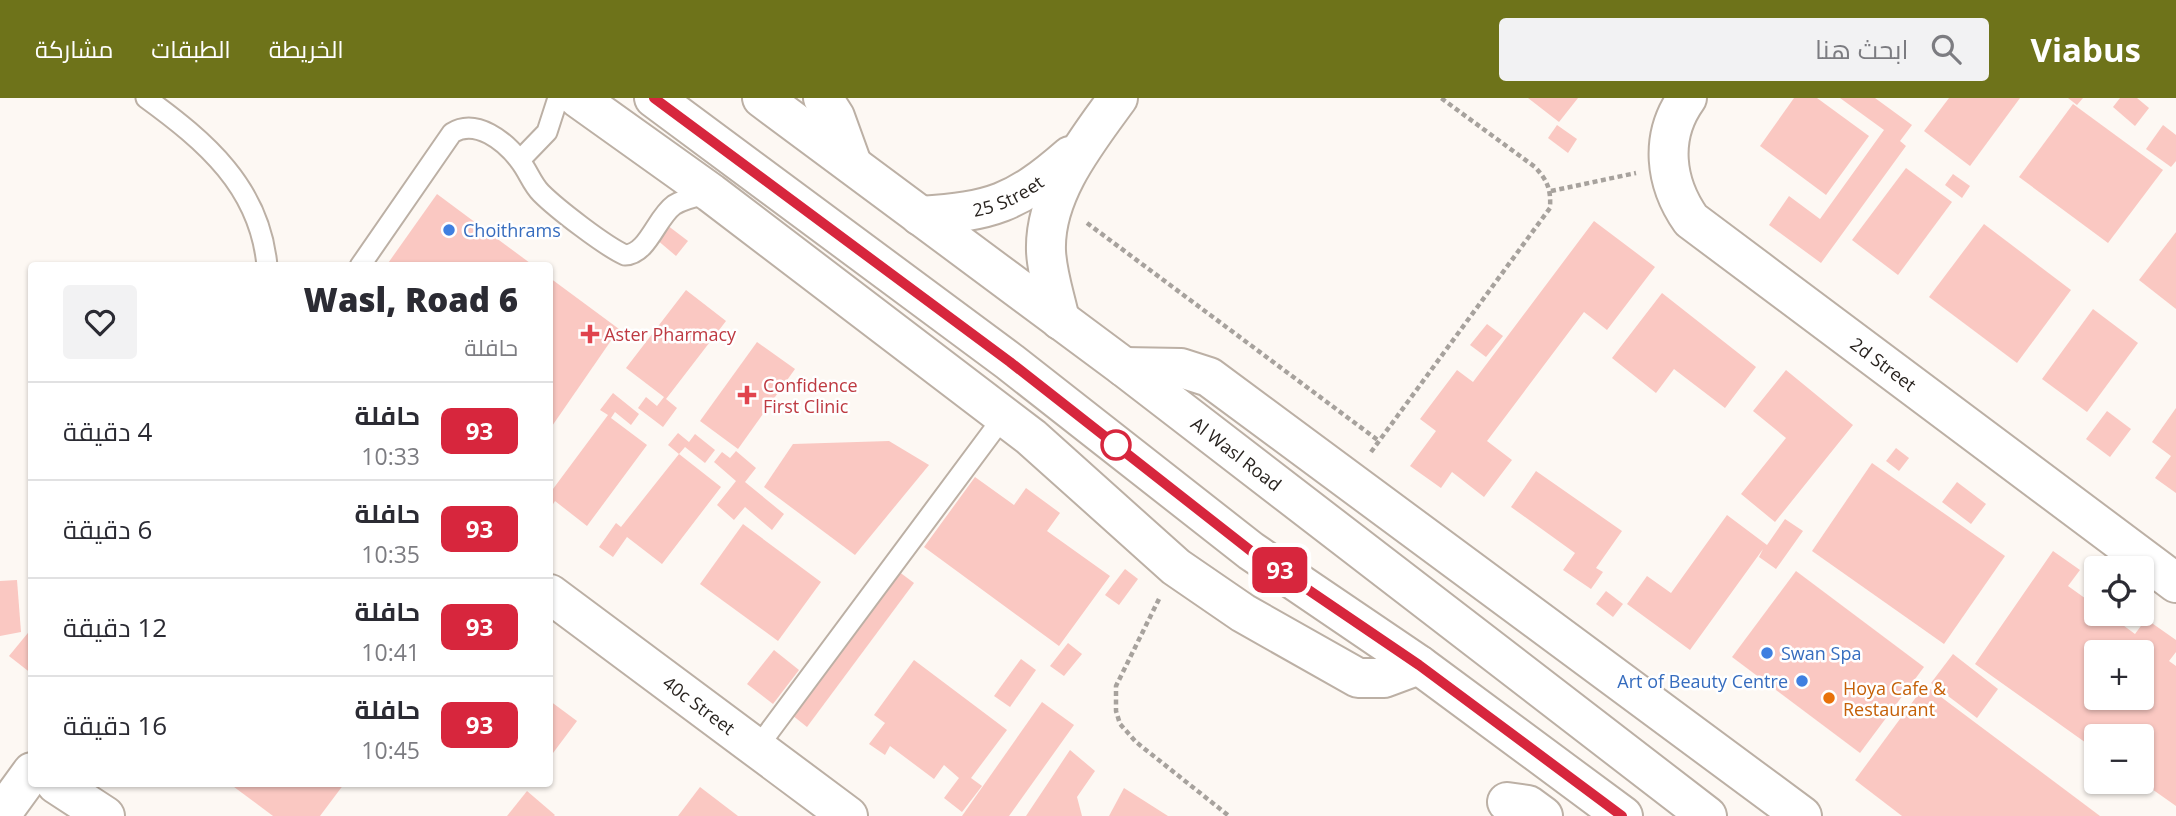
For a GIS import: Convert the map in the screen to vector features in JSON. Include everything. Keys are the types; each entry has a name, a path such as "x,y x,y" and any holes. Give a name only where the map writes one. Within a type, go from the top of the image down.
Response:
{"street":[{"path":"578,98 711,193 1004,416 1176,567 1243,613 1350,676 1376,680 1419,665"},
{"path":"654,98 1010,362 1251,551 1419,665 1621,816"},
{"name":"Al Wasl Road","path":"762,98 1124,367 1707,816"},
{"path":"823,98 835,117 852,164"},
{"name":"25 Street","path":"1060,320 1046,253 1048,226 1056,199 1083,146 1118,98"},
{"name":"2d Street","path":"1685,101 1668,144 1668,166 1680,204 1706,234 2176,583"},
{"name":"25 Street","path":"920,216 979,211 1012,200 1041,182 1083,146"},
{"path":"1124,367 1181,368 1209,377 1802,816"},
{"name":"40c Street","path":"553,596 848,816"},
{"path":"0,816 28,778"},
{"path":"61,787 105,816"},
{"path":"99,787 133,816"},
{"path":"1507,802 1528,805 1543,816"}],"lane":[{"path":"146,98 198,136 223,163 243,192 258,226 266,262"},
{"path":"520,160 547,132 558,98"},
{"path":"363,262 452,133 471,126 481,128 520,160 541,193 625,255 638,252 665,213 675,204 711,193"},
{"path":"757,748 1004,416"}],"path":[{"path":"1349,480 1550,208 1551,191 1546,178 1441,98"},
{"path":"1551,191 1668,166"},
{"path":"1056,199 1379,441"},
{"path":"1176,567 1121,674 1114,699 1116,711 1120,723 1136,742 1229,816"}],"building":[{"path":"1528,98 1578,98 1559,122"},
{"path":"1794,98 1817,98 1869,136 1826,195 1760,146"},
{"path":"1840,98 1875,98 1912,125 1900,141 1906,146 1821,263 1769,225 1789,196 1820,219 1884,130"},
{"path":"1949,98 2020,98 1970,166 1924,131"},
{"path":"2068,98 2083,98 2077,105"},
{"path":"2120,98 2137,98 2149,108 2135,126 2113,107"},
{"path":"2073,104 2163,170 2108,243 2019,177"},
{"path":"1557,125 1577,139 1568,153 1548,138"},
{"path":"2163,125 2176,135 2176,161 2171,167 2146,149"},
{"path":"1906,168 1952,202 1898,275 1852,240"},
{"path":"1953,174 1970,186 1962,198 1945,185"},
{"name":"Choithrams","path":"437,194 529,262 389,262"},
{"path":"1594,221 1655,267 1607,330 1584,312 1487,441 1512,460 1484,497 1452,472 1441,488 1410,466 1436,431 1420,419 1457,370 1473,382"},
{"path":"1984,224 2071,290 2017,363 1929,297"},
{"path":"667,225 688,241 676,256 656,239"},
{"path":"2176,232 2176,309 2139,280"},
{"name":"Choithrams","path":"553,280 619,329 553,425"},
{"path":"686,290 726,321 666,399 677,408 663,427 638,408 646,397 657,406 664,397 626,368"},
{"path":"1662,293 1756,367 1725,408 1674,369 1656,393 1612,358"},
{"path":"2093,309 2138,343 2087,412 2042,379"},
{"path":"1487,324 1503,336 1486,357 1470,345"},
{"name":"Confidence First Clinic","path":"757,342 795,369 738,449 700,421"},
{"path":"1786,370 1853,425 1775,522 1741,494 1786,438 1753,411"},
{"path":"613,393 639,414 631,425 615,412 611,418 647,445 587,526 555,501 553,504 553,489 608,415 600,410"},
{"path":"2176,408 2176,493 2155,478 2171,456 2152,442"},
{"path":"2107,411 2131,429 2110,457 2086,439"},
{"path":"678,433 689,442 695,434 715,450 705,463 685,447 679,454 668,445"},
{"path":"889,441 929,465 855,555 764,487 793,444"},
{"path":"1896,448 1909,458 1899,471 1886,461"},
{"path":"736,451 756,468 745,482 784,514 772,530 745,507 734,520 717,505 736,481 714,462 722,452 730,458"},
{"path":"679,454 721,487 662,564 627,537 613,557 599,547 616,523 621,527"},
{"path":"1872,463 2005,556 1944,644 1812,551"},
{"path":"1536,471 1622,531 1596,568 1603,572 1591,589 1563,570 1575,553 1511,507"},
{"path":"975,477 1014,505 1026,488 1060,513 1047,531 1110,576 1059,646 924,547"},
{"path":"1957,482 1986,504 1971,524 1942,502"},
{"path":"1727,515 1767,545 1785,519 1803,531 1776,569 1759,557 1763,549 1690,650 1627,604 1647,576 1671,593"},
{"path":"743,524 821,582 778,641 700,584"},
{"path":"2053,551 2080,570 2068,586 2084,597 2084,626 2124,626 2135,634 2141,626 2154,625 2176,640 2176,652 2169,661 2176,666 2176,806 2154,790 2154,724 2084,724 2084,741 1975,664"},
{"path":"894,568 914,583 807,727 792,715"},
{"path":"1125,569 1138,579 1119,605 1105,595"},
{"path":"1796,571 1924,667 1860,753 1732,657"},
{"path":"17,580 21,632 0,636 0,581"},
{"path":"1606,591 1623,604 1613,617 1596,604"},
{"path":"28,633 28,671 9,656"},
{"path":"1068,643 1082,654 1064,676 1050,666"},
{"path":"774,650 799,670 773,704 747,684"},
{"path":"1953,654 1998,689 1977,718 1931,683"},
{"path":"1021,659 1036,670 1010,707 994,696"},
{"path":"914,660 1007,730 971,778 982,786 962,812 944,798 959,778 944,765 934,779 890,746 885,755 869,744 885,723 874,715"},
{"path":"1925,685 2100,816 1902,816 1855,780"},
{"path":"1042,702 1074,725 1009,816 962,816"},
{"path":"553,703 577,721 553,753"},
{"path":"1070,750 1095,771 1077,797 1082,816 1026,816"},
{"path":"234,787 342,787 320,816 273,816"},
{"path":"700,787 738,816 678,816"},
{"path":"1124,788 1168,816 1109,816"},
{"path":"527,791 555,815 507,816"}],"bus line":[{"name":"93","path":"654,98 1010,362 1251,551 1419,665 1622,816"}],"place":[{"name":"Choithrams","path":"449,230"},
{"name":"Aster Pharmacy","path":"590,334"},
{"name":"Confidence First Clinic","path":"747,395"},
{"name":"Swan Spa","path":"1767,653"},
{"name":"Art of Beauty Centre","path":"1802,681"},
{"name":"Hoya Cafe & Restaurant","path":"1829,698"}]}
